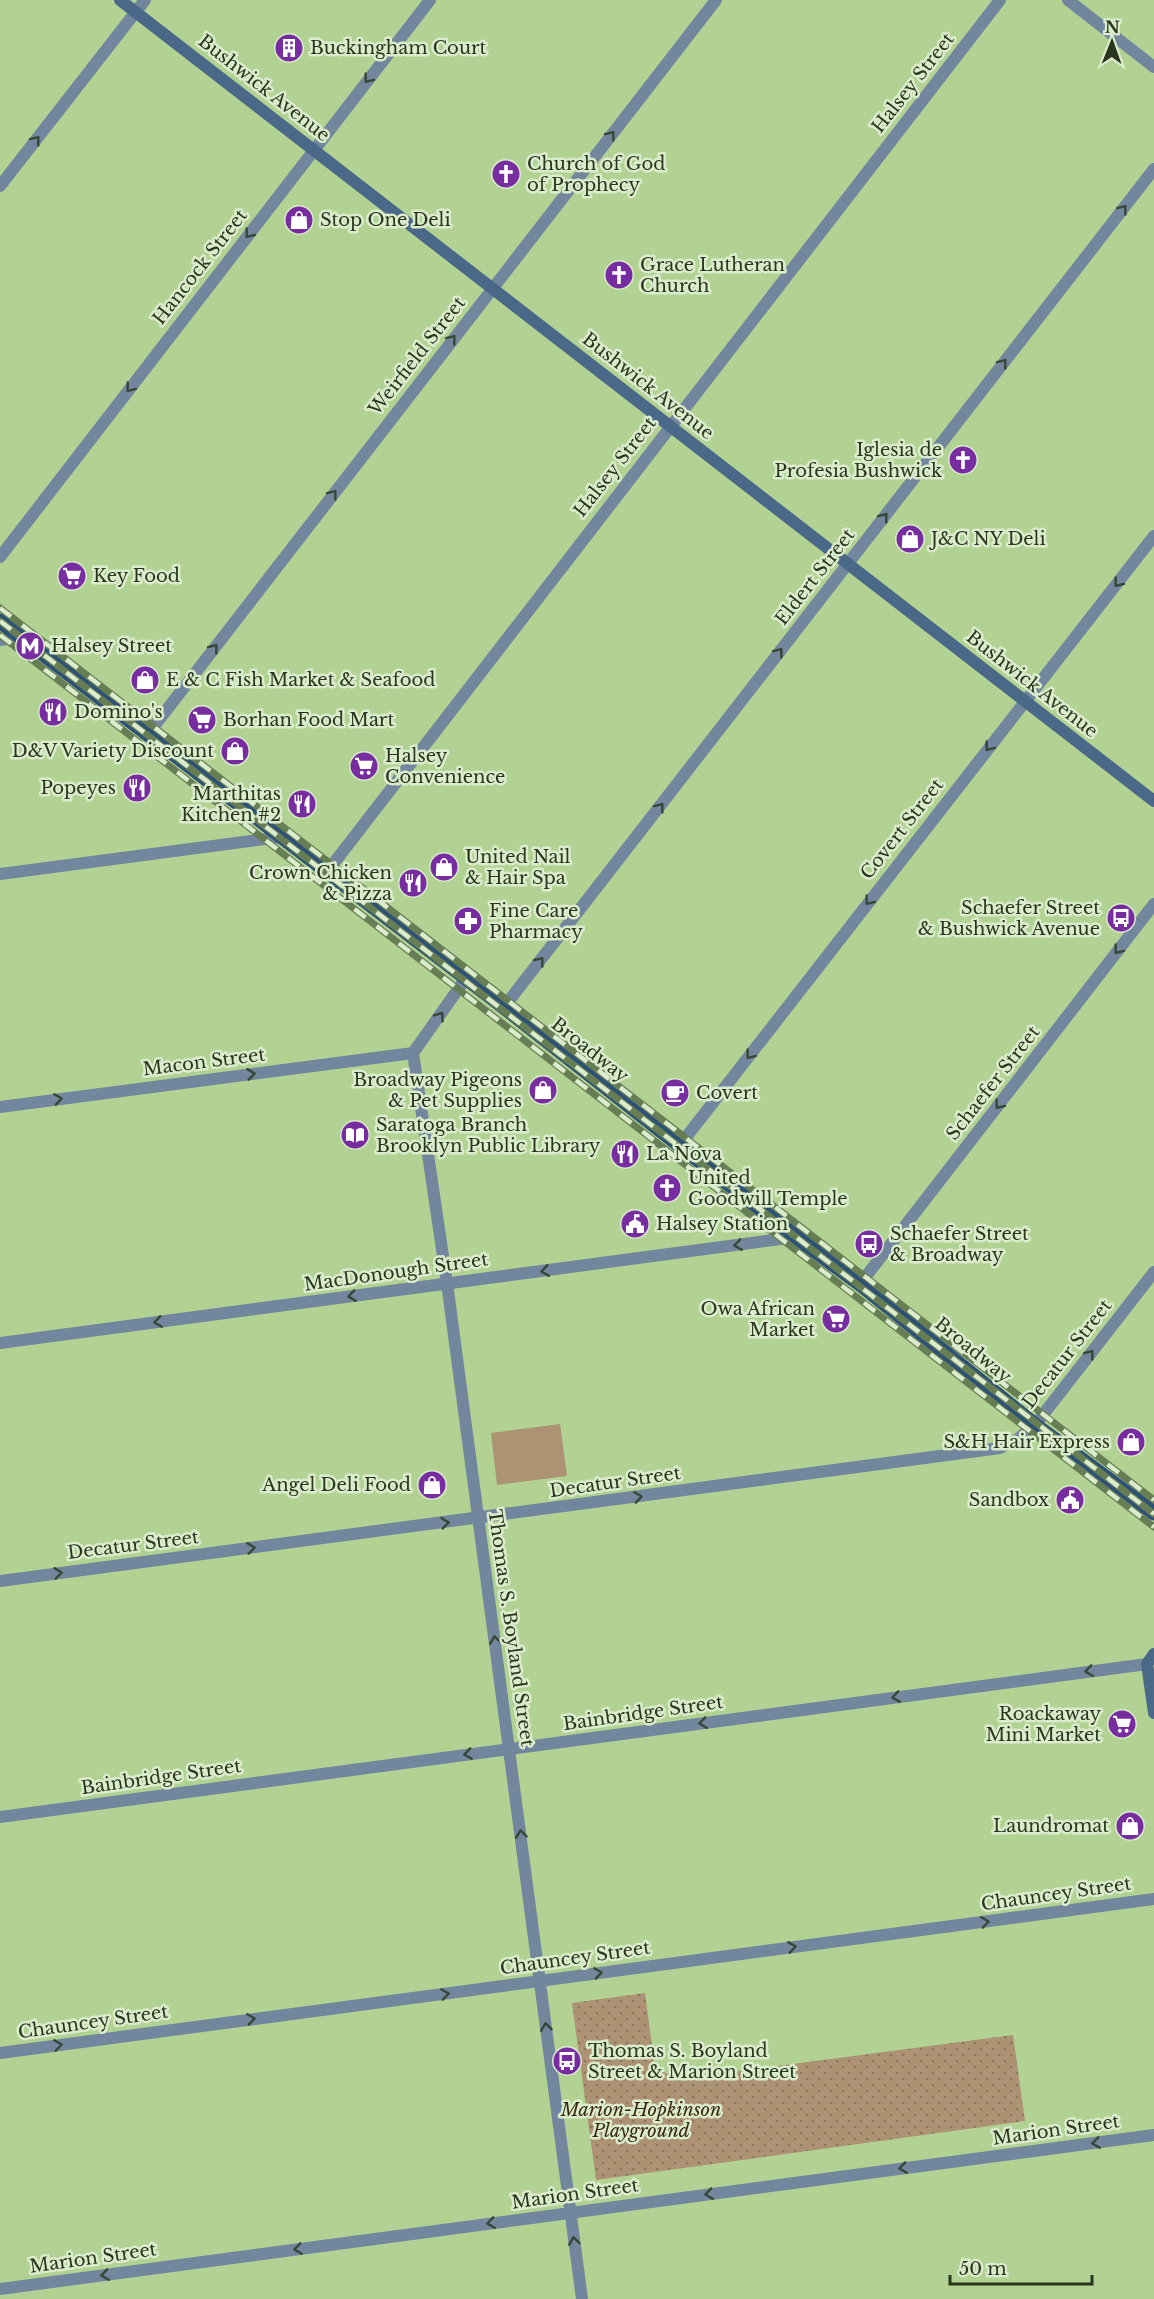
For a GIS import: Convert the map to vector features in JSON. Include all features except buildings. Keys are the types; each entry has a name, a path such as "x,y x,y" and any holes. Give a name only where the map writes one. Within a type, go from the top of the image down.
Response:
{"main road":[{"name":"Bushwick Avenue","path":"120,0 1154,801"},
{"name":"Broadway","path":"0,621 504,1007 796,1237 860,1284 1035,1425 1154,1513"},
{"path":"1151,1659 1154,1713"}],"street":[{"path":"0,186 146,0"},
{"name":"Hancock Street","path":"0,557 430,0"},
{"name":"Weirfield Street","path":"147,734 716,0"},
{"name":"Halsey Street","path":"327,872 1000,0"},
{"path":"1068,0 1154,67"},
{"name":"Eldert Street","path":"504,1007 1154,169"},
{"name":"Covert Street","path":"680,1145 1154,536"},
{"path":"0,639 22,637"},
{"path":"0,874 281,837"},
{"name":"Schaefer Street","path":"860,1284 1154,904"},
{"path":"413,1053 466,978"},
{"name":"Macon Street","path":"0,1107 413,1053"},
{"name":"Thomas S. Boyland Street","path":"413,1053 479,1518 582,2299"},
{"name":"MacDonough Street","path":"0,1343 796,1237"},
{"name":"Decatur Street","path":"0,1581 1000,1448 1018,1439 1035,1425 1154,1272"},
{"name":"Bainbridge Street","path":"0,1817 509,1749 1151,1659"},
{"name":"Chauncey Street","path":"0,2053 1154,1899"},
{"name":"Marion Street","path":"0,2289 1154,2135"}],"green space":[{"path":"560,1424 567,1476 497,1485 491,1433"},
{"name":"Marion-Hopkinson Playground","path":"645,1993 655,2068 679,2079 1013,2035 1025,2121 596,2180 572,2003"}],"railway":[{"path":"0,608 1154,1500"},
{"path":"0,621 1154,1514"},
{"path":"0,635 1154,1527"}],"place":[{"name":"Buckingham Court","path":"289,48"},
{"name":"Church of God of Prophecy","path":"506,174"},
{"name":"Stop One Deli","path":"299,220"},
{"name":"Grace Lutheran Church","path":"619,275"},
{"name":"Iglesia de Profesia Bushwick","path":"963,460"},
{"name":"J&C NY Deli","path":"910,539"},
{"name":"Key Food","path":"72,576"},
{"name":"Halsey Street","path":"30,646"},
{"name":"E & C Fish Market & Seafood","path":"145,680"},
{"name":"Domino's","path":"53,712"},
{"name":"Borhan Food Mart","path":"202,720"},
{"name":"D&V Variety Discount","path":"235,751"},
{"name":"Halsey Convenience","path":"364,766"},
{"name":"Popeyes","path":"137,788"},
{"name":"Marthitas Kitchen #2","path":"302,804"},
{"name":"United Nail & Hair Spa","path":"444,867"},
{"name":"Crown Chicken & Pizza","path":"413,883"},
{"name":"Schaefer Street & Bushwick Avenue","path":"1121,918"},
{"name":"Fine Care Pharmacy","path":"468,921"},
{"name":"Broadway Pigeons & Pet Supplies","path":"543,1090"},
{"name":"Covert","path":"675,1093"},
{"name":"Saratoga Branch Brooklyn Public Library","path":"355,1135"},
{"name":"La Nova","path":"625,1154"},
{"name":"United Goodwill Temple","path":"667,1188"},
{"name":"Halsey Station","path":"635,1224"},
{"name":"Schaefer Street & Broadway","path":"869,1244"},
{"name":"Owa African Market","path":"836,1319"},
{"name":"S&H Hair Express","path":"1131,1442"},
{"name":"Angel Deli Food","path":"432,1485"},
{"name":"Sandbox","path":"1070,1500"},
{"name":"Roackaway Mini Market","path":"1122,1724"},
{"name":"Laundromat","path":"1130,1826"},
{"name":"Thomas S. Boyland Street & Marion Street","path":"567,2061"}]}
